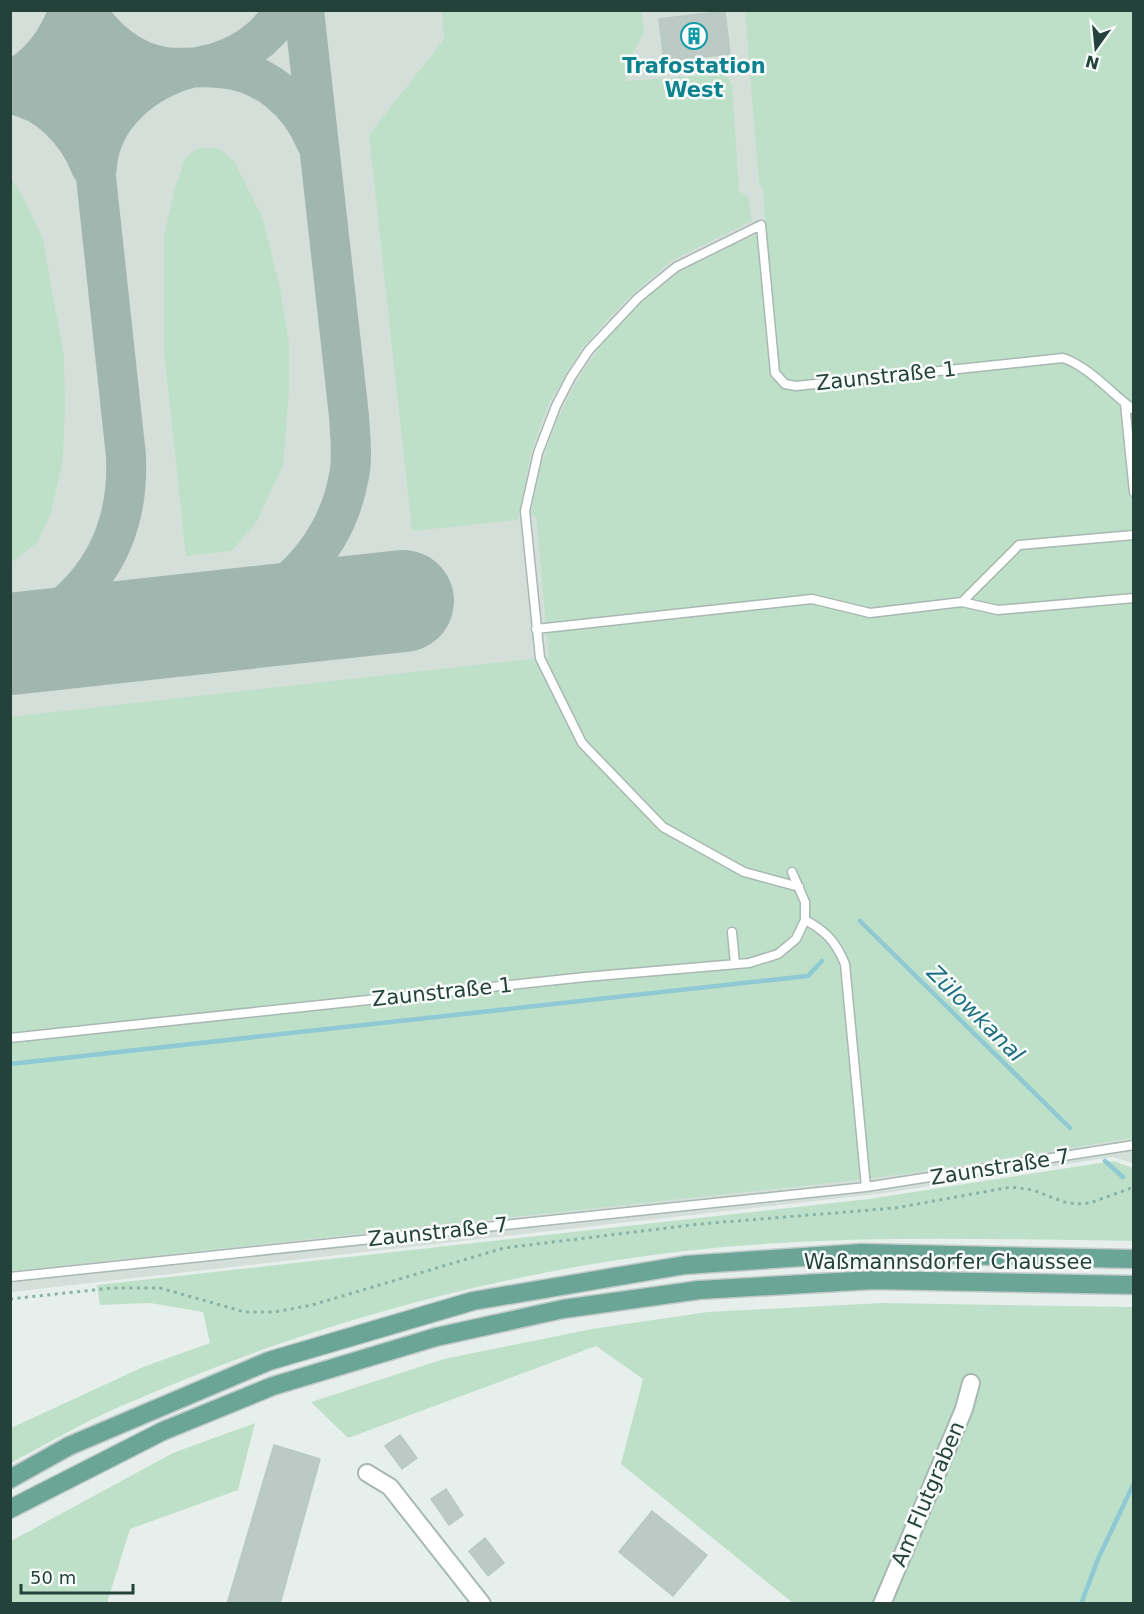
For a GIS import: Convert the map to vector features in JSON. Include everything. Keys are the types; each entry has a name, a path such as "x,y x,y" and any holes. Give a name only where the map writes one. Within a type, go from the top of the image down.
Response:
{"main road":[{"name":"Waßmannsdorfer Chaussee","path":"10,1479 69,1446 269,1361 474,1301 685,1265 861,1253 1134,1259"},
{"name":"Waßmannsdorfer Chaussee","path":"10,1509 163,1431 273,1386 436,1337 563,1309 699,1290 873,1280 1134,1286"}],"street":[{"name":"Am Flutgraben","path":"882,1604 964,1408 971,1383"},
{"path":"367,1473 390,1487 482,1604"}],"lane":[{"name":"Zaunstraße 1","path":"536,629 525,511 538,453 556,406 571,377 589,350 631,304 676,267 761,225 775,373 785,384 796,386 1063,358 1085,369 1134,410"},
{"path":"1125,404 1134,492"},
{"path":"962,602 1019,545 1134,535"},
{"path":"799,887 744,872 663,827 582,743 540,658 536,629 812,599 870,613 962,602 998,610 1134,598"},
{"path":"792,872 805,902 805,920 822,929 839,950 845,964 866,1187"},
{"name":"Zaunstraße 1","path":"10,1038 585,977 749,963 778,954 796,939 805,920"},
{"path":"732,932 735,964"},
{"name":"Zaunstraße 7","path":"10,1276 866,1187 1134,1146"}],"path":[{"path":"10,1299 112,1288 160,1288 245,1312 274,1312 312,1305 504,1248 700,1224 895,1208 1011,1187 1033,1190 1064,1203 1076,1204 1089,1203 1134,1187"}],"shaded area":[{"path":"10,11 1133,11 1133,1163 1112,1157 885,1193 11,1292"}],"green space":[{"path":"442,11 642,11 644,32 625,68 626,81 719,74 728,78 732,85 739,190 748,198 752,221 671,261 623,303 582,348 548,405 531,452 518,520 412,531 369,135 444,39"},
{"path":"745,11 1133,11 1133,1138 912,1173 839,1182 11,1271 10,717 549,657 536,516 531,515 546,451 571,392 607,338 629,314 668,280 703,258 766,231 763,189 759,183"},
{"path":"199,148 218,148 234,161 263,219 280,288 289,343 289,390 283,466 256,523 231,551 186,556 164,352 164,236 175,188 186,157"},
{"path":"11,178 25,200 43,240 64,357 65,404 63,459 51,513 38,542 11,563"},
{"path":"1113,1161 1133,1168 1133,1241 909,1239 796,1242 685,1251 539,1274 467,1289 396,1308 256,1352 105,1413 11,1463 11,1428 143,1367 210,1343 203,1312 150,1303 100,1305 97,1285 869,1199"},
{"path":"882,1303 1133,1307 1133,1603 793,1603 621,1464 643,1379 596,1346 348,1438 311,1402 444,1359 592,1329 708,1312"},
{"path":"255,1423 238,1490 130,1529 107,1603 11,1603 11,1541 173,1453"}],"building":[{"name":"Trafostation West","path":"725,11 730,54 664,61 659,19"},
{"path":"400,1435 417,1458 402,1469 385,1446"},
{"path":"274,1445 320,1459 280,1604 227,1604"},
{"path":"446,1489 463,1515 449,1525 431,1499"},
{"path":"652,1511 707,1555 673,1596 619,1552"},
{"path":"485,1538 504,1563 488,1576 469,1551"}],"waterway":[{"name":"Zülowkanal","path":"860,921 1070,1128"},
{"path":"10,1064 808,976 822,961"},
{"name":"Zülowkanal","path":"1105,1161 1123,1177"},
{"path":"1081,1604 1098,1559 1134,1483"}],"taxiway":[{"path":"10,81 30,68 46,52 69,10"},
{"path":"10,640 38,625 62,608 82,589 99,567 112,543 121,516 125,487 126,456 78,10"},
{"path":"86,10 119,48 153,65 236,70 265,82 290,102 309,127 316,142"},
{"path":"202,66 227,59 249,47 268,31 284,10"},
{"path":"209,622 259,603 282,588 301,570 318,550 332,527 342,503 349,476 351,446 349,416 304,10"},
{"path":"97,167 106,132 128,103 157,81 191,68"},
{"path":"10,88 112,77"},
{"path":"10,94 37,103 60,120 78,142 91,167"}],"runway":[{"path":"10,644 403,601"}],"place":[{"name":"Trafostation West","path":"694,36"}]}
